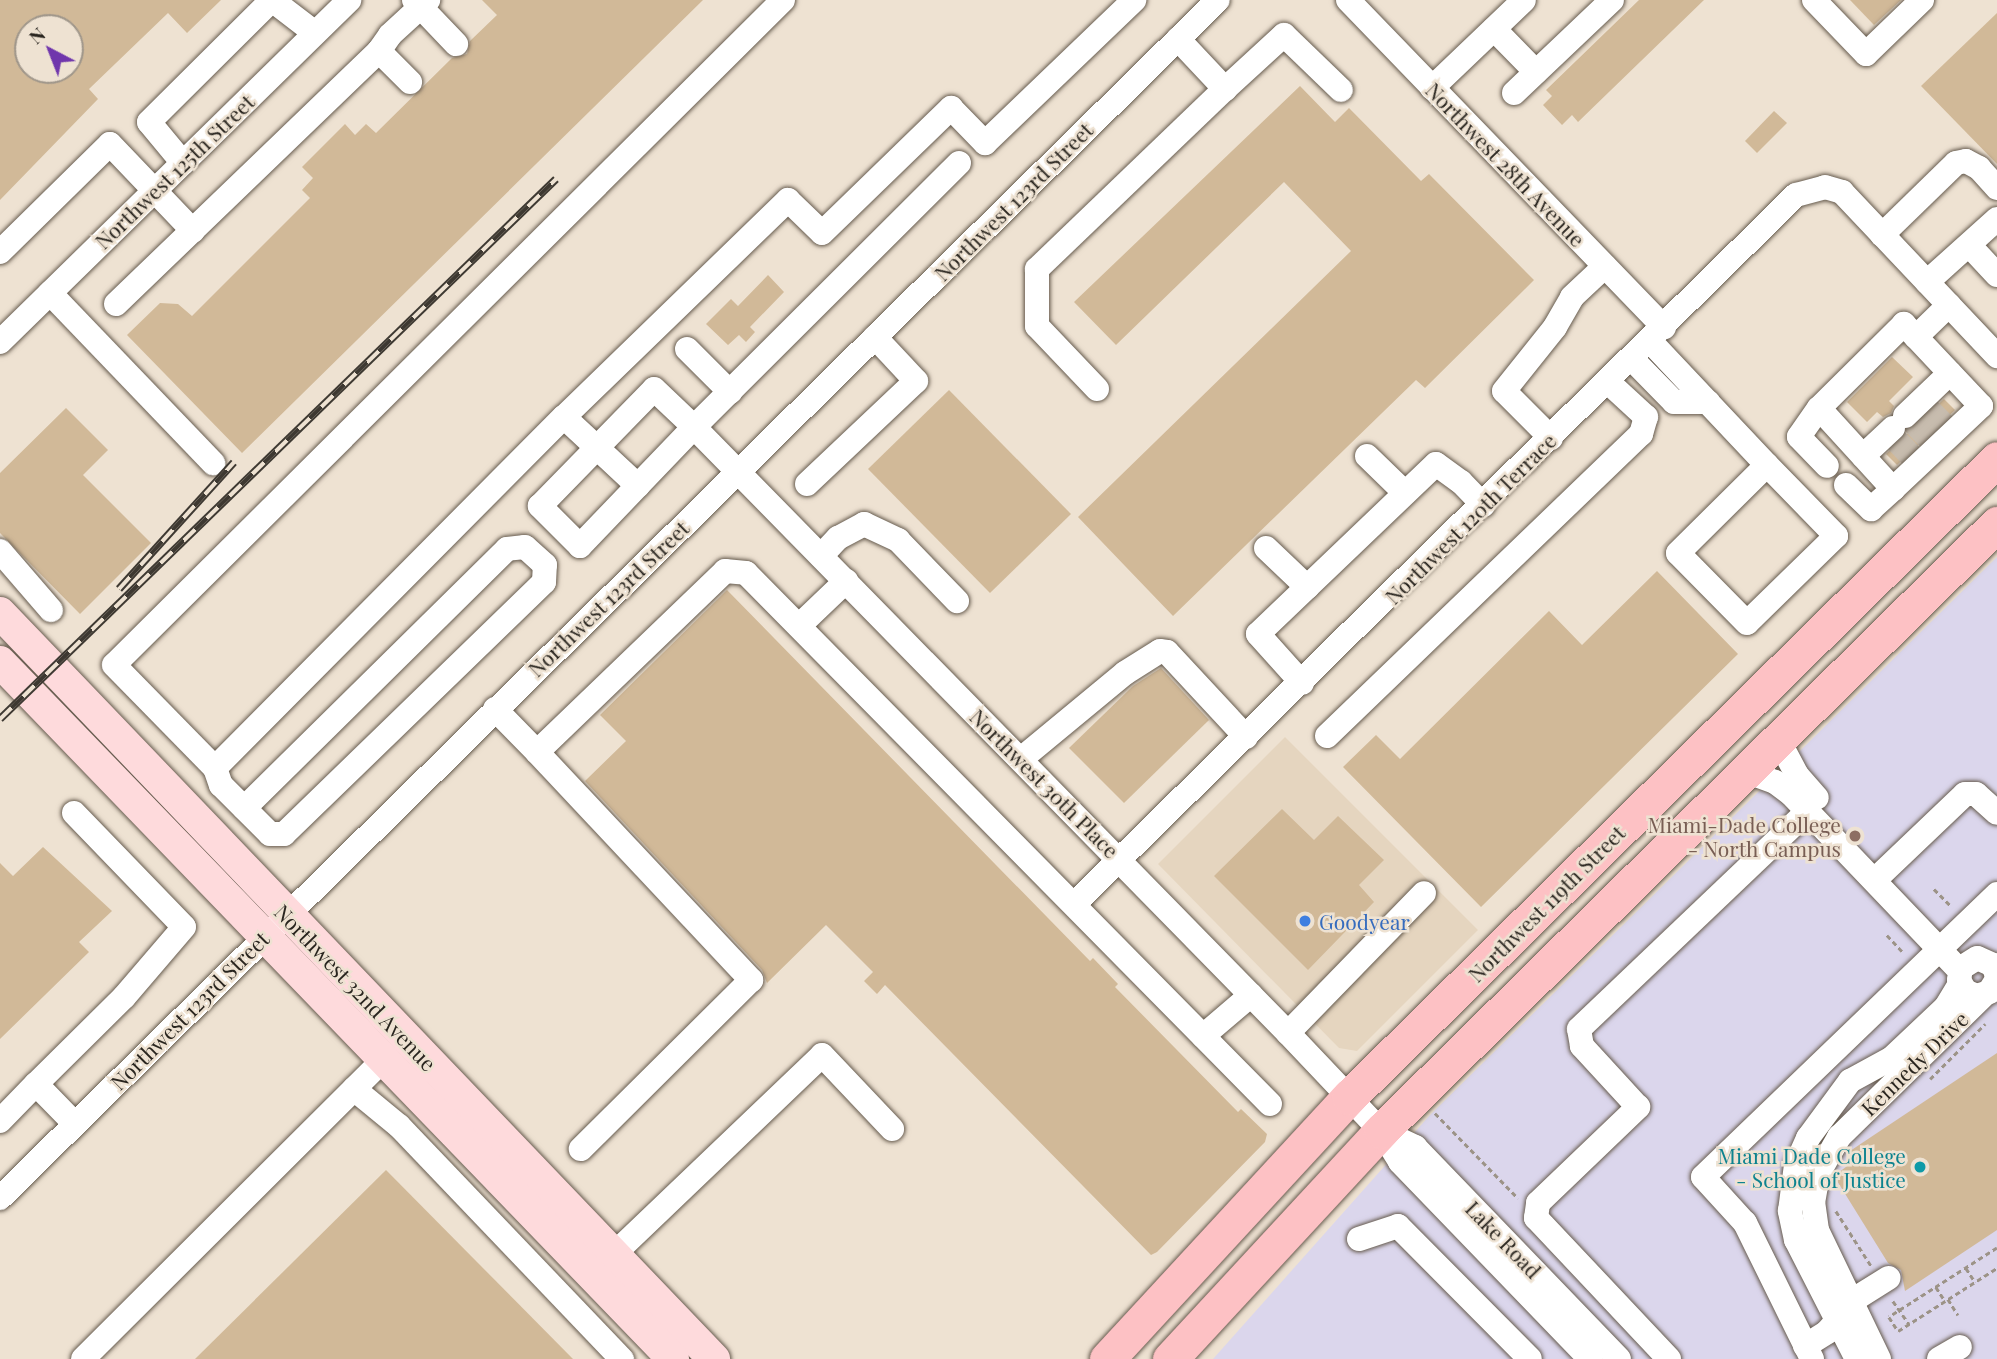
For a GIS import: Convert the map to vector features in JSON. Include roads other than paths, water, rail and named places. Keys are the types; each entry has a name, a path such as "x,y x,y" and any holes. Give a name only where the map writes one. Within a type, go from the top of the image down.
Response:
{"highway":[{"name":"Northwest 119th Street","path":"1107,1359 1349,1097 1997,459"},
{"path":"1170,1359 1381,1130 1997,524"}],"main road":[{"name":"Northwest 32nd Avenue","path":"0,613 714,1359"},
{"name":"Northwest 32nd Avenue","path":"0,662 673,1359"}],"street":[{"path":"183,163 149,122 272,0 316,33"},
{"name":"Northwest 125th Street","path":"0,342 349,0"},
{"path":"244,808 507,549 525,547 545,565 544,582 293,828 277,837 270,834 244,808 221,785 215,768 114,665 783,0"},
{"path":"215,768 564,417 788,200 821,233 951,108 985,143 1134,0"},
{"name":"Northwest 123rd Street","path":"0,1198 286,913 1218,0"},
{"name":"Northwest 28th Avenue","path":"1348,0 1605,266 1647,344 1708,402 1836,536 1747,623 1678,553 1767,465"},
{"path":"1432,88 1524,0"},
{"path":"1514,93 1612,0"},
{"path":"1814,0 1866,54 1922,0"},
{"path":"116,304 379,51 421,2 456,44"},
{"path":"1494,29 1536,72"},
{"path":"1097,388 1037,326 1037,269 1284,35 1341,90"},
{"path":"1178,39 1225,89"},
{"path":"379,51 410,82"},
{"path":"0,252 110,144 193,231"},
{"path":"1997,188 1979,168 1966,162 1956,163 1882,235 1997,356"},
{"path":"596,449 540,506 580,546 959,163"},
{"name":"Northwest 120th Terrace","path":"1074,904 1796,195 1825,187 1842,192 1882,235"},
{"path":"1927,282 1997,219"},
{"path":"1969,245 1997,275"},
{"path":"1551,438 1504,391 1555,327 1572,297 1605,266"},
{"path":"50,293 213,463"},
{"path":"1916,337 1949,305"},
{"path":"1826,466 1799,438 1819,408 1904,324 1980,406 1934,446 1871,509 1846,485"},
{"path":"807,484 916,380 875,337"},
{"path":"687,349 730,392"},
{"path":"1863,456 1906,420 1950,373"},
{"path":"1327,736 1641,433 1646,417 1608,382"},
{"name":"Northwest 30th Place","path":"596,449 654,389 695,427 1121,860 1349,1097"},
{"path":"1819,408 1893,489"},
{"path":"564,417 638,486"},
{"path":"1367,456 1405,493"},
{"path":"1302,683 1258,634 1436,464 1461,481 1483,505"},
{"path":"821,556 838,538 863,524 898,540 957,601"},
{"path":"1266,548 1307,587"},
{"path":"0,551 51,610"},
{"path":"537,752 725,571 746,573 1270,1104"},
{"path":"800,625 846,581"},
{"path":"1021,759 1125,673 1160,651 1167,652 1246,737"},
{"path":"495,709 751,980 581,1149"},
{"path":"1777,739 1801,780 1945,944"},
{"path":"1745,771 1784,786 1945,944 1982,976"},
{"path":"1882,872 1965,794 1976,794 1997,813"},
{"path":"1669,1359 1543,1228 1530,1210 1638,1107 1582,1046 1579,1029 1808,810"},
{"path":"0,1121 124,997 184,927 74,813"},
{"path":"1287,1033 1424,893"},
{"path":"1885,1282 1845,1312 1809,1352 1745,1223 1703,1177 1997,894"},
{"name":"Kennedy Drive","path":"1879,1359 1802,1254 1790,1211 1792,1181 1802,1150 1834,1103 1857,1076 1892,1058 1982,976"},
{"name":"Kennedy Drive","path":"1857,1359 1845,1312 1821,1241 1813,1203 1824,1158 1853,1121 1982,976"},
{"path":"1203,1036 1251,995"},
{"path":"1833,1051 1857,1076"},
{"path":"613,1255 822,1055 892,1129"},
{"path":"83,1359 383,1060"},
{"path":"36,1084 75,1124"},
{"path":"354,1089 399,1126 622,1359"},
{"name":"Lake Road","path":"1349,1097 1381,1130 1415,1147 1562,1315 1590,1359"},
{"path":"1834,1103 1840,1114 1853,1121"},
{"path":"1359,1239 1398,1226 1530,1359"},
{"path":"1562,1315 1595,1282"},
{"name":"Lake Road","path":"1562,1315 1619,1359"}],"tunnel":[{"path":"1927,408 1947,428"},
{"path":"1913,422 1933,443"},
{"path":"1895,439 1915,460"}],"railway":[{"path":"0,719 556,179"},
{"path":"119,589 234,462"}],"place":[{"name":"Miami-Dade College - North Campus","path":"1855,836"},
{"name":"Goodyear","path":"1305,921"},
{"name":"Miami Dade College - School of Justice","path":"1920,1167"}]}
